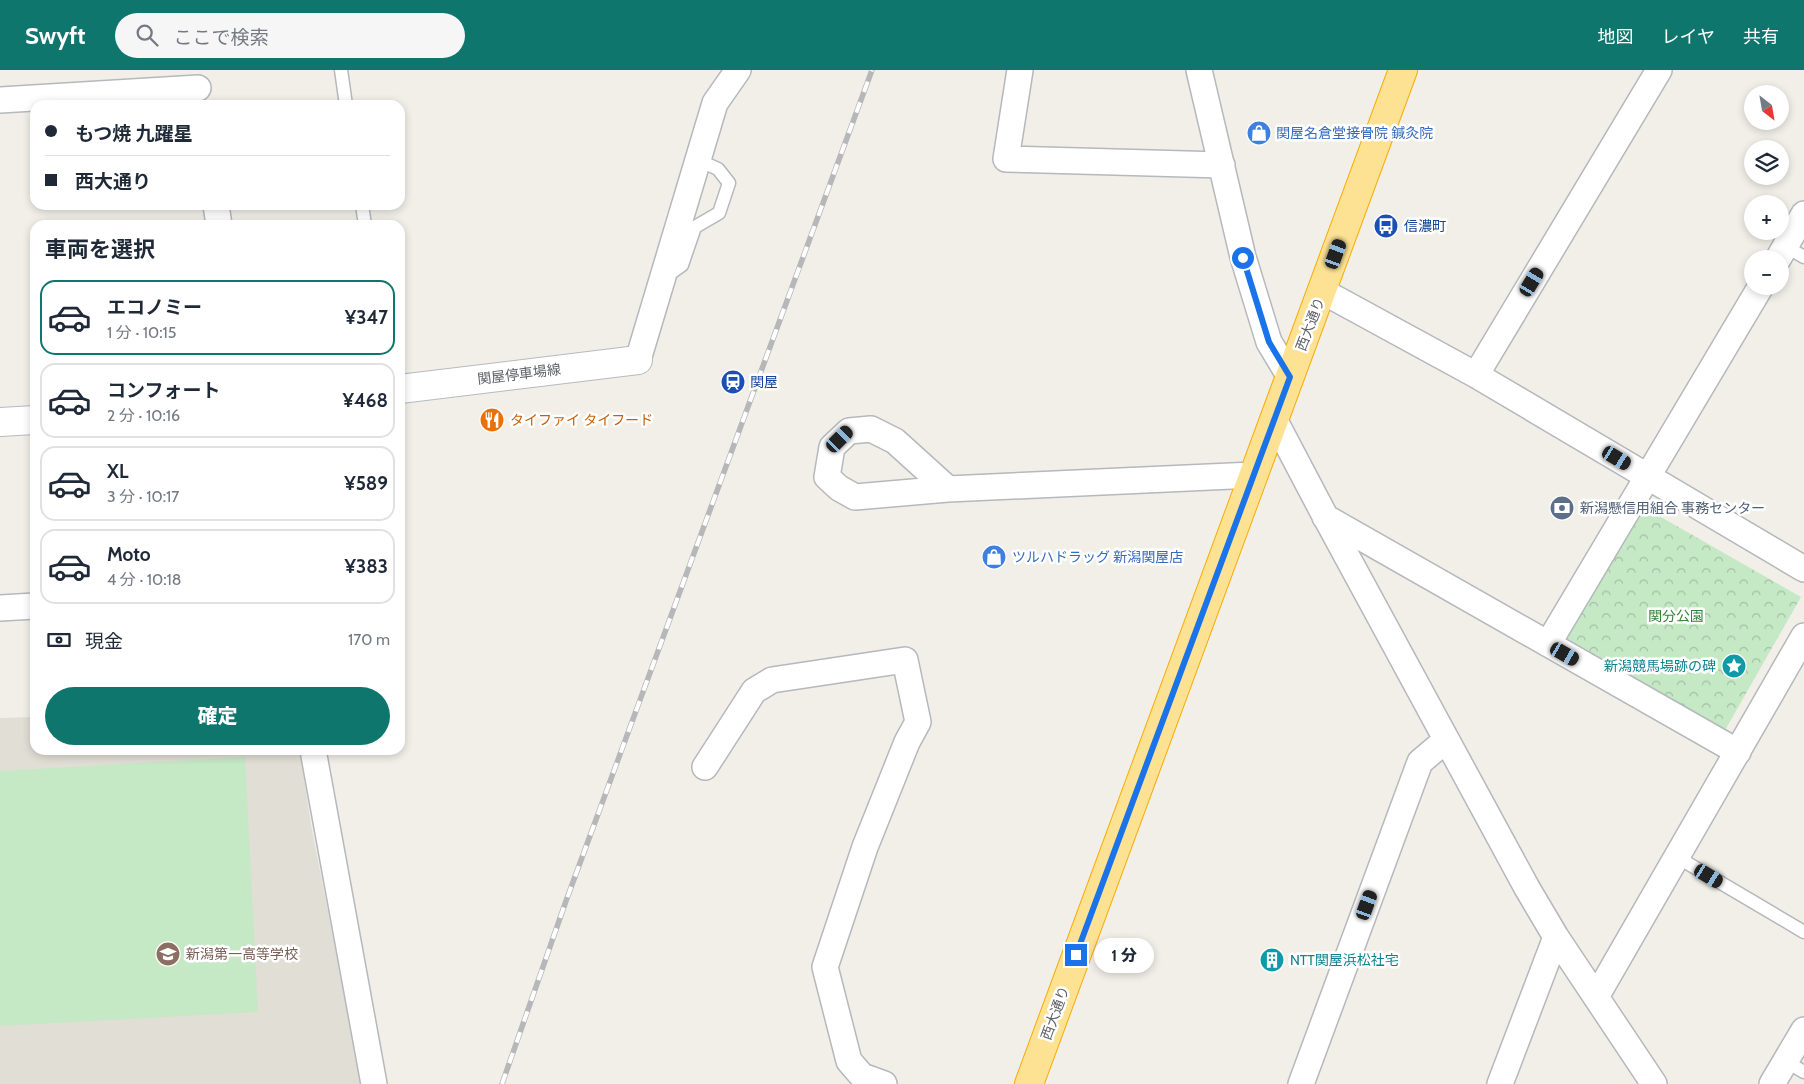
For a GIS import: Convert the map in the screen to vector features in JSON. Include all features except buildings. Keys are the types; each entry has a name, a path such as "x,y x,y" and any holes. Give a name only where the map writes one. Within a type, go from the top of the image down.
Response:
{"highway":[{"name":"西大通り","path":"1029,1084 1403,70"}],"main road":[{"name":"関屋停車場線","path":"405,388 638,360"},
{"path":"0,422 30,420"}],"street":[{"path":"638,360 715,102 738,70"},
{"path":"1020,70 1006,159 1222,165"},
{"path":"1199,70 1243,258 1269,342 1290,377"},
{"path":"1476,374 1659,70"},
{"path":"0,100 198,88"},
{"path":"1789,254 1804,214"},
{"path":"1322,291 1476,374 1804,569"},
{"path":"1548,644 1756,295"},
{"path":"1274,419 1527,888 1556,937 1654,1084"},
{"path":"948,489 1253,475"},
{"path":"1325,516 1738,752"},
{"path":"0,608 30,606"},
{"path":"1596,997 1804,636"},
{"path":"705,766 754,691 772,680 905,660 918,722 907,742 865,847 825,966 849,1061 862,1076 884,1084"},
{"path":"1301,1084 1420,762 1446,740"},
{"path":"314,755 374,1084"},
{"path":"1500,1084 1556,937"},
{"path":"1772,1084 1795,1066 1804,1030"}],"lane":[{"path":"341,70 345,100"},
{"path":"663,278 682,265 695,227 719,213 729,183 718,169 698,160"},
{"path":"1677,857 1804,932"}],"shaded area":[{"name":"新潟第一高等学校","path":"30,717 30,755 301,755 311,825 362,1084 0,1084 0,718"}],"green space":[{"name":"関分公園","path":"1638,504 1801,597 1724,732 1560,639"},
{"path":"245,757 258,1012 0,1026 0,771"}],"railway":[{"path":"502,1084 566,901 872,70"}],"place":[{"name":"関屋名倉堂接骨院 鍼灸院","path":"1259,133"},
{"name":"信濃町","path":"1386,226"},
{"name":"関屋","path":"733,382"},
{"name":"タイファイ タイフード","path":"492,420"},
{"name":"新潟懸信用組合 事務センター","path":"1562,508"},
{"name":"ツルハドラッグ 新潟関屋店","path":"994,557"},
{"name":"新潟競馬場跡の碑","path":"1734,666"},
{"name":"新潟第一高等学校","path":"168,954"},
{"name":"NTT関屋浜松社宅","path":"1272,960"}],"route":[{"path":"1076,955 1290,377 1269,342 1243,258"}]}
